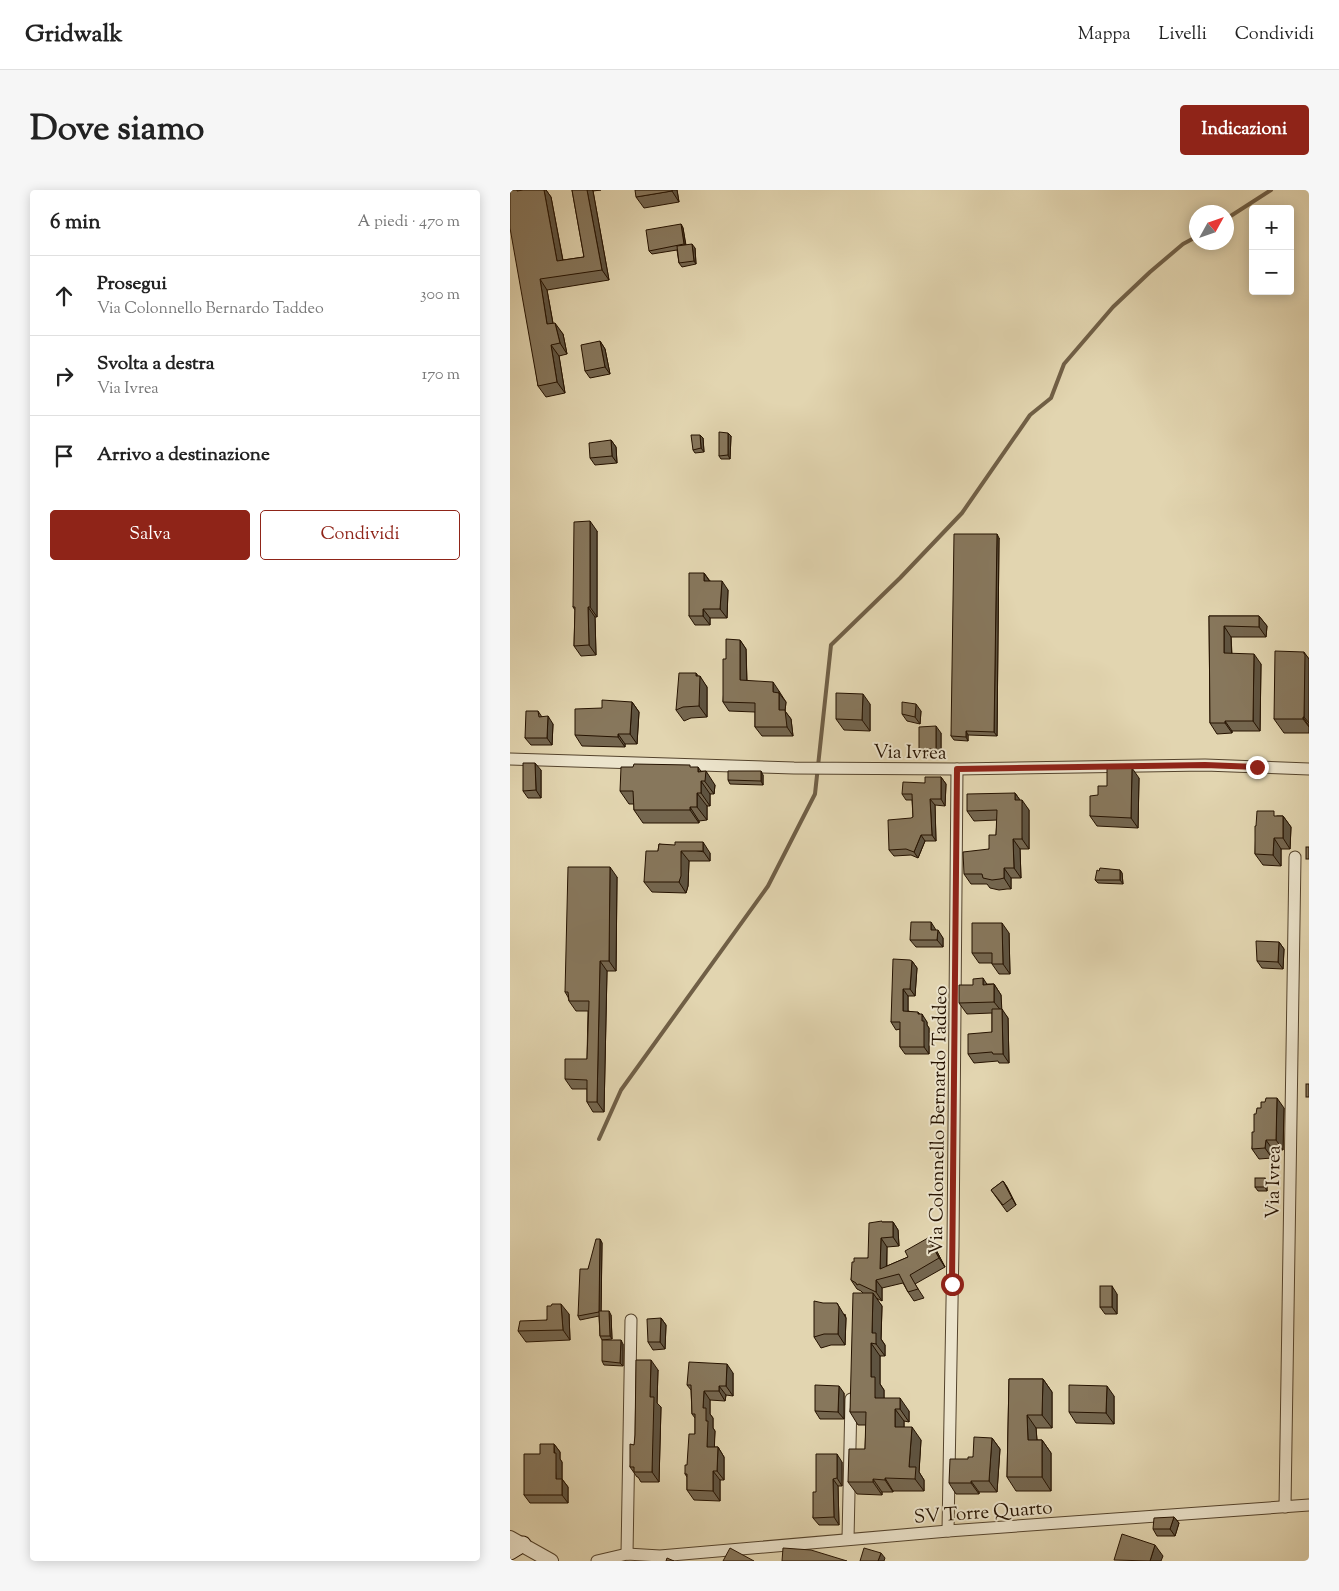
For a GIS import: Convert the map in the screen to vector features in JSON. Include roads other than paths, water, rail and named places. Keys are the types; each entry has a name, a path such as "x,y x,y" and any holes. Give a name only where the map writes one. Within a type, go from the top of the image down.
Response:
{"street":[{"name":"Via Ivrea","path":"510,759 794,768 957,769 1205,765 1309,769"},
{"name":"Via Colonnello Bernardo Taddeo","path":"948,1531 957,769"},
{"name":"Via Ivrea","path":"1285,1507 1295,857"},
{"path":"627,1554 630,1320"},
{"path":"848,1539 852,1390"},
{"name":"SV Torre Quarto","path":"597,1561 627,1554 656,1558 848,1539 1309,1505"},
{"path":"514,1545 551,1561"}],"waterway":[{"path":"1234,214 1271,190"},
{"path":"599,1139 621,1090 768,886 815,794 831,645 900,578 962,513 1030,415 1051,398 1064,364 1113,307 1150,272 1189,241"}]}
